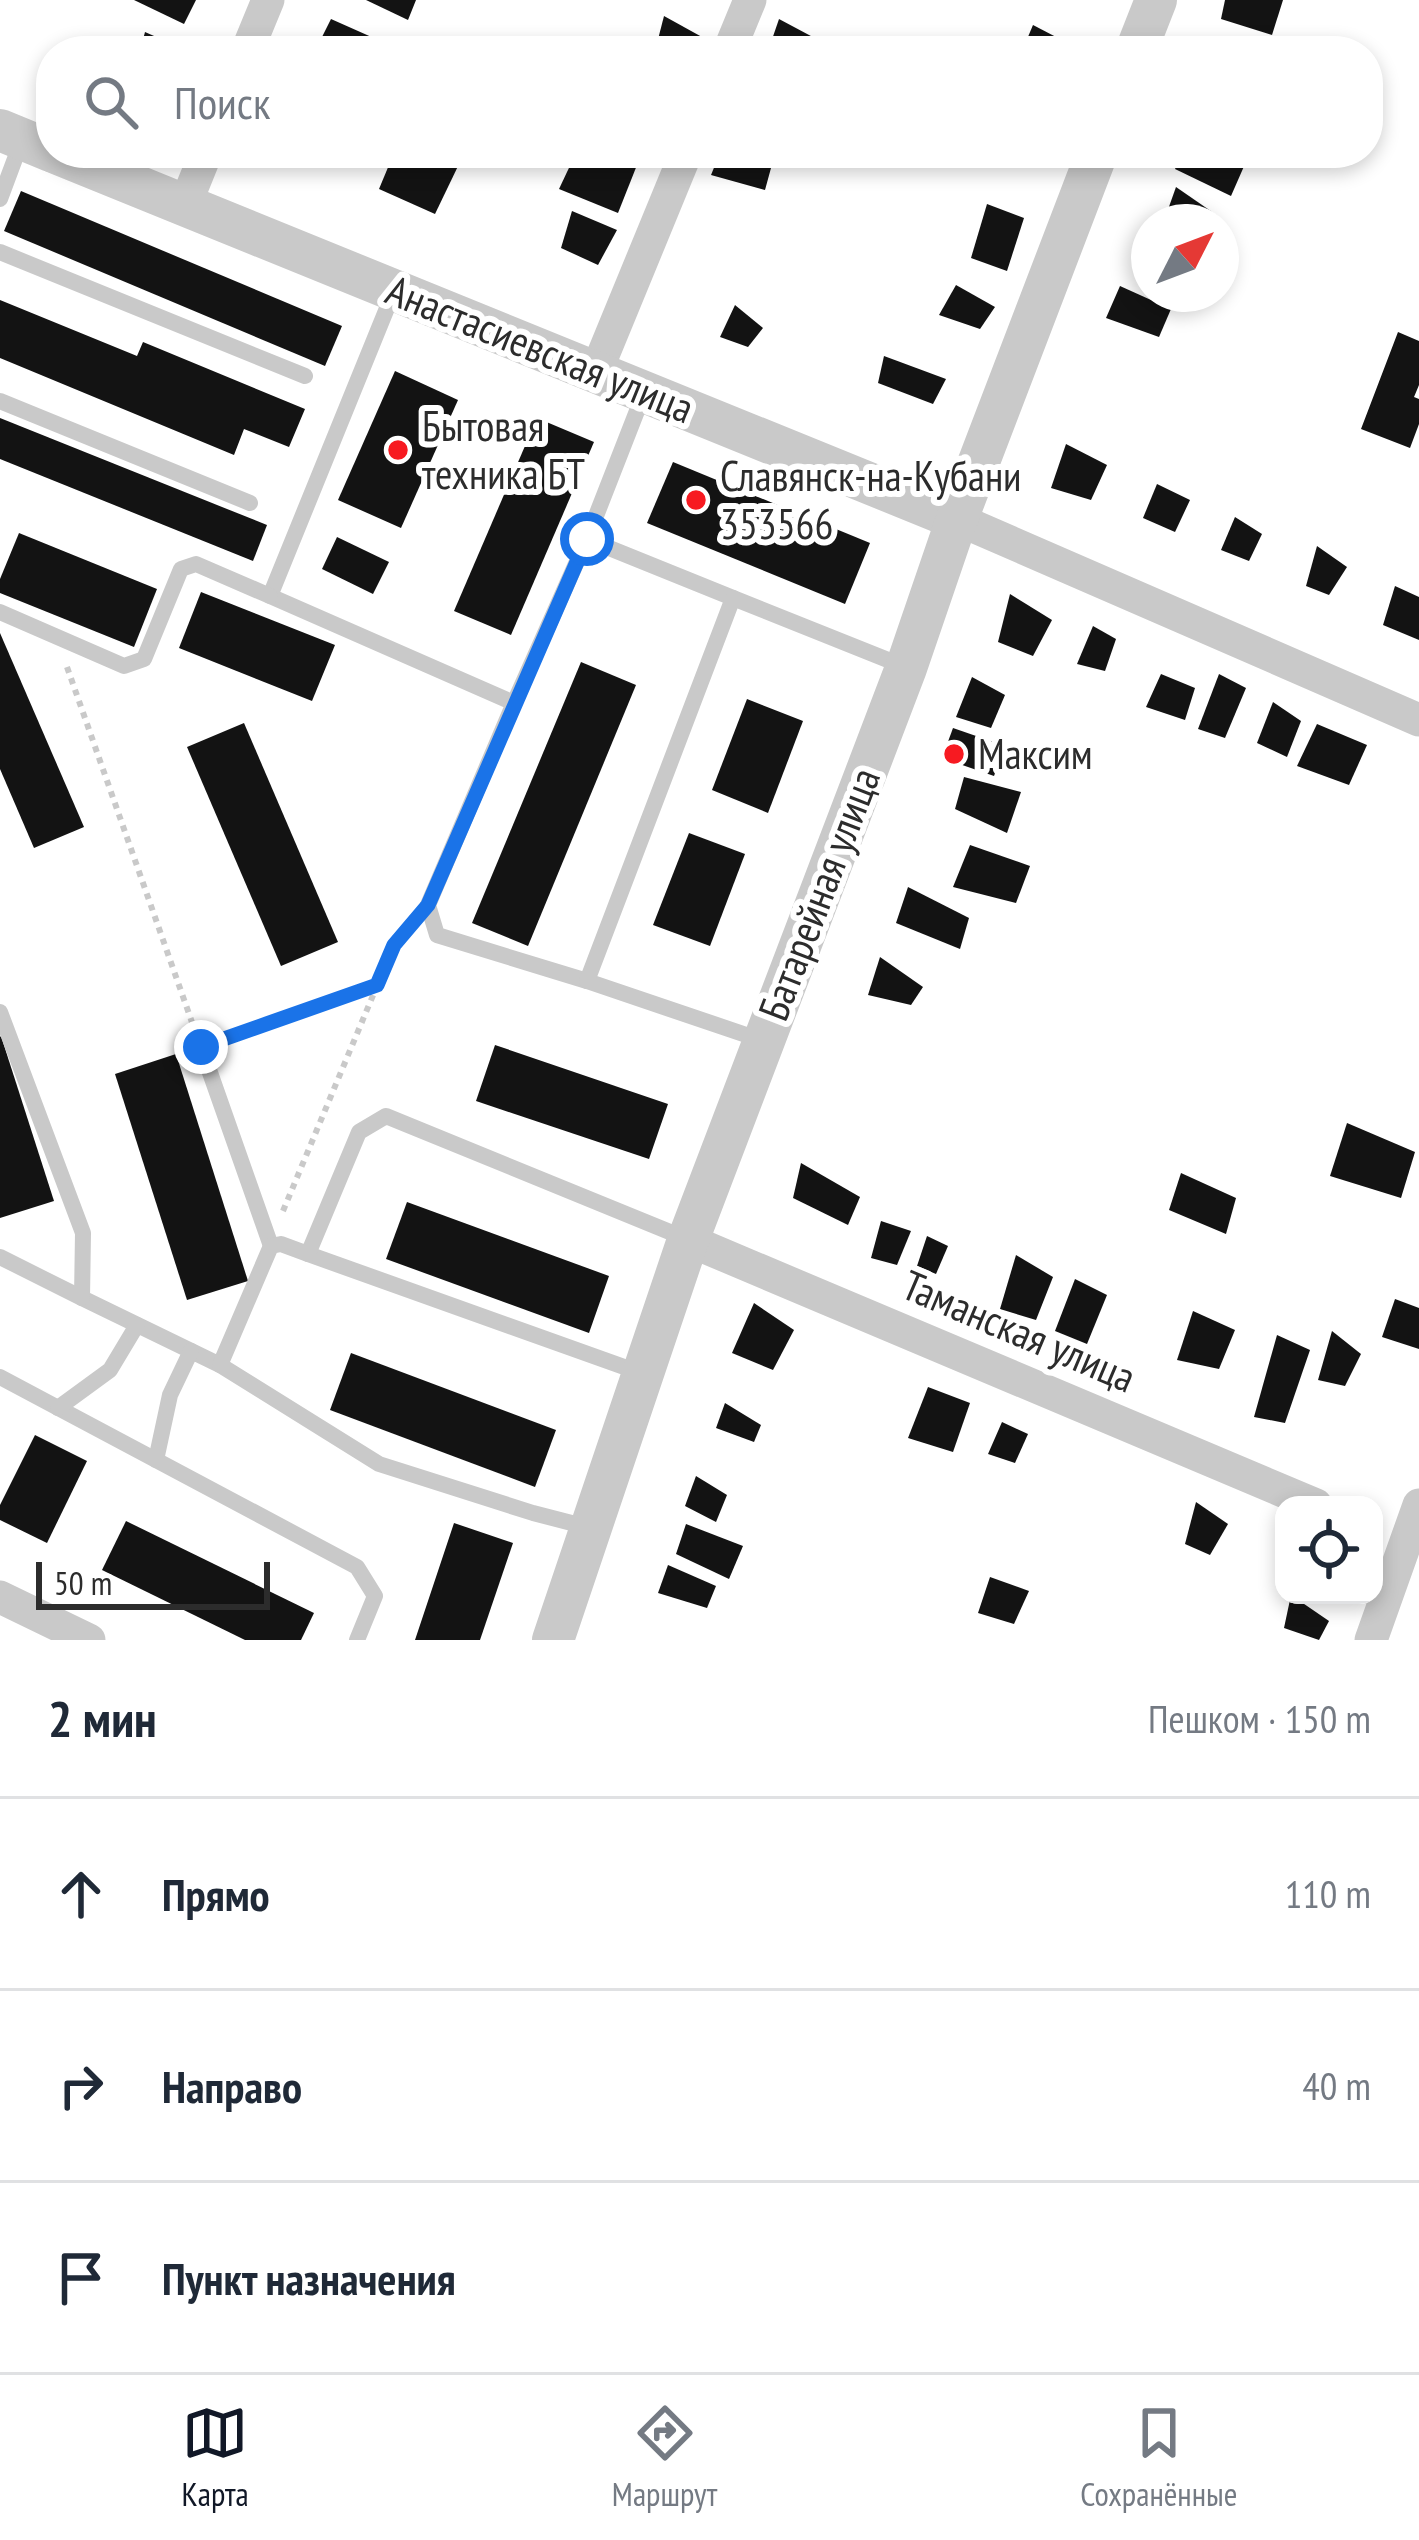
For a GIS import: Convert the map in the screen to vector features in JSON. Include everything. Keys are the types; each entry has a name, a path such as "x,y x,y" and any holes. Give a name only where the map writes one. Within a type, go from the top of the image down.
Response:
{"street":[{"path":"254,36 268,0"},
{"path":"734,36 750,0"},
{"path":"1142,36 1156,0"},
{"name":"Анастасиевская улица","path":"92,168 957,519 1419,720"},
{"path":"185,205 200,168"},
{"path":"596,372 680,168"},
{"name":"Батарейная улица","path":"553,1640 688,1240 1091,168"},
{"name":"Таманская улица","path":"688,1240 1295,1496"},
{"path":"1371,1640 1399,1540 1419,1505"},
{"path":"0,1597 75,1637"}],"lane":[{"path":"0,200 32,144"},
{"path":"0,252 305,376"},
{"path":"270,596 394,290"},
{"path":"645,392 587,539 428,905 437,935 764,1041"},
{"path":"0,401 250,503"},
{"path":"587,539 906,668"},
{"path":"0,613 124,666 144,659 181,569 196,564 514,703"},
{"path":"587,981 733,598"},
{"path":"0,1012 83,1234 82,1298"},
{"path":"201,1047 276,1245 220,1365"},
{"path":"308,1254 358,1132 386,1116 688,1240"},
{"path":"276,1245 643,1373"},
{"path":"0,1257 220,1365 379,1464 591,1528"},
{"path":"58,1408 110,1370 137,1325"},
{"path":"156,1460 170,1395 191,1351"},
{"path":"0,1377 357,1567 376,1596 357,1640"}],"path":[{"path":"56,635 201,1047 377,985"},
{"path":"276,1245 283,1212 394,945 428,905"}],"building":[{"path":"134,0 196,0 184,24"},
{"path":"366,0 416,0 408,20"},
{"path":"1225,0 1283,0 1272,35 1221,19"},
{"path":"664,16 700,36 659,36"},
{"path":"331,19 369,36 322,36"},
{"path":"779,19 811,36 773,36"},
{"path":"1033,25 1054,36 1028,36"},
{"path":"388,168 457,168 435,214 379,189"},
{"path":"569,168 636,168 618,213 559,189"},
{"path":"714,168 771,168 765,190 711,175"},
{"path":"1175,168 1243,168 1231,196"},
{"path":"1176,187 1201,204 1170,204"},
{"path":"21,191 342,326 325,366 4,231"},
{"path":"987,204 1024,218 1007,271 971,258"},
{"path":"572,211 617,230 598,265 561,248"},
{"path":"956,285 995,307 980,329 939,315"},
{"path":"1120,286 1131,291 1131,312 1170,312 1159,337 1106,318"},
{"path":"0,300 137,356 143,342 305,409 289,447 244,429 234,455 0,358"},
{"path":"735,305 763,328 748,347 720,337"},
{"path":"1398,332 1419,341 1419,385 1414,397 1419,399 1419,424 1410,448 1361,429"},
{"path":"884,356 946,379 933,404 878,383"},
{"name":"Бытовая техника БТ","path":"395,371 458,400 401,528 338,500"},
{"path":"0,418 267,525 253,561 0,459"},
{"path":"537,418 594,442 511,635 454,611"},
{"path":"1066,444 1107,465 1091,500 1051,488"},
{"path":"673,462 870,543 845,604 647,523"},
{"path":"1157,484 1190,500 1175,532 1143,518"},
{"path":"1235,517 1262,534 1249,561 1221,550"},
{"path":"19,533 157,589 134,647 0,593 0,579"},
{"path":"337,537 389,562 373,594 322,569"},
{"path":"1317,546 1347,567 1329,595 1306,586"},
{"path":"1395,586 1419,597 1419,640 1383,625"},
{"path":"201,592 335,645 312,701 179,648"},
{"path":"1010,594 1052,620 1033,656 998,642"},
{"path":"1093,626 1116,639 1105,671 1077,664"},
{"path":"0,633 84,827 34,848 0,769"},
{"path":"581,662 636,685 528,946 472,923"},
{"path":"1161,674 1195,688 1185,720 1146,707"},
{"path":"1219,674 1246,688 1225,738 1198,729"},
{"path":"972,677 1005,695 991,728 956,717"},
{"path":"747,699 803,721 768,813 712,790"},
{"path":"1273,702 1301,721 1287,757 1257,743"},
{"path":"244,723 338,942 281,966 187,747"},
{"path":"1317,724 1367,745 1349,785 1297,766"},
{"path":"953,728 1005,746 994,776 942,758"},
{"path":"964,777 1021,792 1007,833 955,809"},
{"path":"689,833 745,854 710,946 653,925"},
{"path":"970,845 1030,866 1016,903 953,887"},
{"path":"908,887 969,918 960,949 896,923"},
{"path":"880,957 923,987 911,1005 868,995"},
{"path":"0,1037 54,1201 0,1218"},
{"path":"495,1045 668,1104 649,1159 476,1101"},
{"path":"176,1054 248,1281 187,1300 115,1074"},
{"path":"1347,1123 1415,1152 1401,1198 1330,1176"},
{"path":"801,1163 860,1197 848,1225 793,1198"},
{"path":"1181,1173 1236,1198 1226,1234 1169,1210"},
{"path":"407,1202 609,1276 589,1333 386,1259"},
{"path":"881,1221 911,1231 897,1265 871,1258"},
{"path":"927,1236 948,1246 936,1274 917,1266"},
{"path":"1016,1255 1053,1277 1036,1320 1000,1309"},
{"path":"1075,1279 1107,1295 1087,1344 1055,1331"},
{"path":"1395,1299 1419,1308 1419,1349 1382,1337"},
{"path":"754,1303 794,1330 773,1370 732,1353"},
{"path":"1193,1311 1235,1330 1219,1369 1177,1360"},
{"path":"1332,1331 1361,1354 1345,1386 1318,1380"},
{"path":"1277,1335 1310,1350 1285,1423 1254,1417"},
{"path":"351,1353 556,1430 535,1487 330,1410"},
{"path":"928,1387 970,1403 953,1452 908,1438"},
{"path":"725,1403 761,1425 754,1442 716,1428"},
{"path":"1002,1422 1028,1434 1015,1463 988,1454"},
{"path":"35,1435 87,1461 47,1543 0,1520 0,1505"},
{"path":"696,1476 727,1495 716,1522 685,1506"},
{"path":"1196,1502 1228,1524 1210,1555 1185,1544"},
{"path":"126,1521 314,1613 301,1640 245,1640 102,1570"},
{"path":"454,1523 513,1543 480,1640 415,1640"},
{"path":"686,1524 743,1546 729,1579 676,1554"},
{"path":"668,1565 716,1586 707,1608 658,1593"},
{"path":"990,1577 1029,1591 1014,1624 978,1613"},
{"path":"1289,1604 1304,1604 1329,1621 1319,1640 1284,1628"}],"place":[{"name":"Бытовая техника БТ","path":"398,450"},
{"name":"Славянск-на-Кубани 353566","path":"696,500"},
{"name":"Максим","path":"954,754"}],"route":[{"path":"201,1047 377,985 394,945 428,905 587,539"}]}
